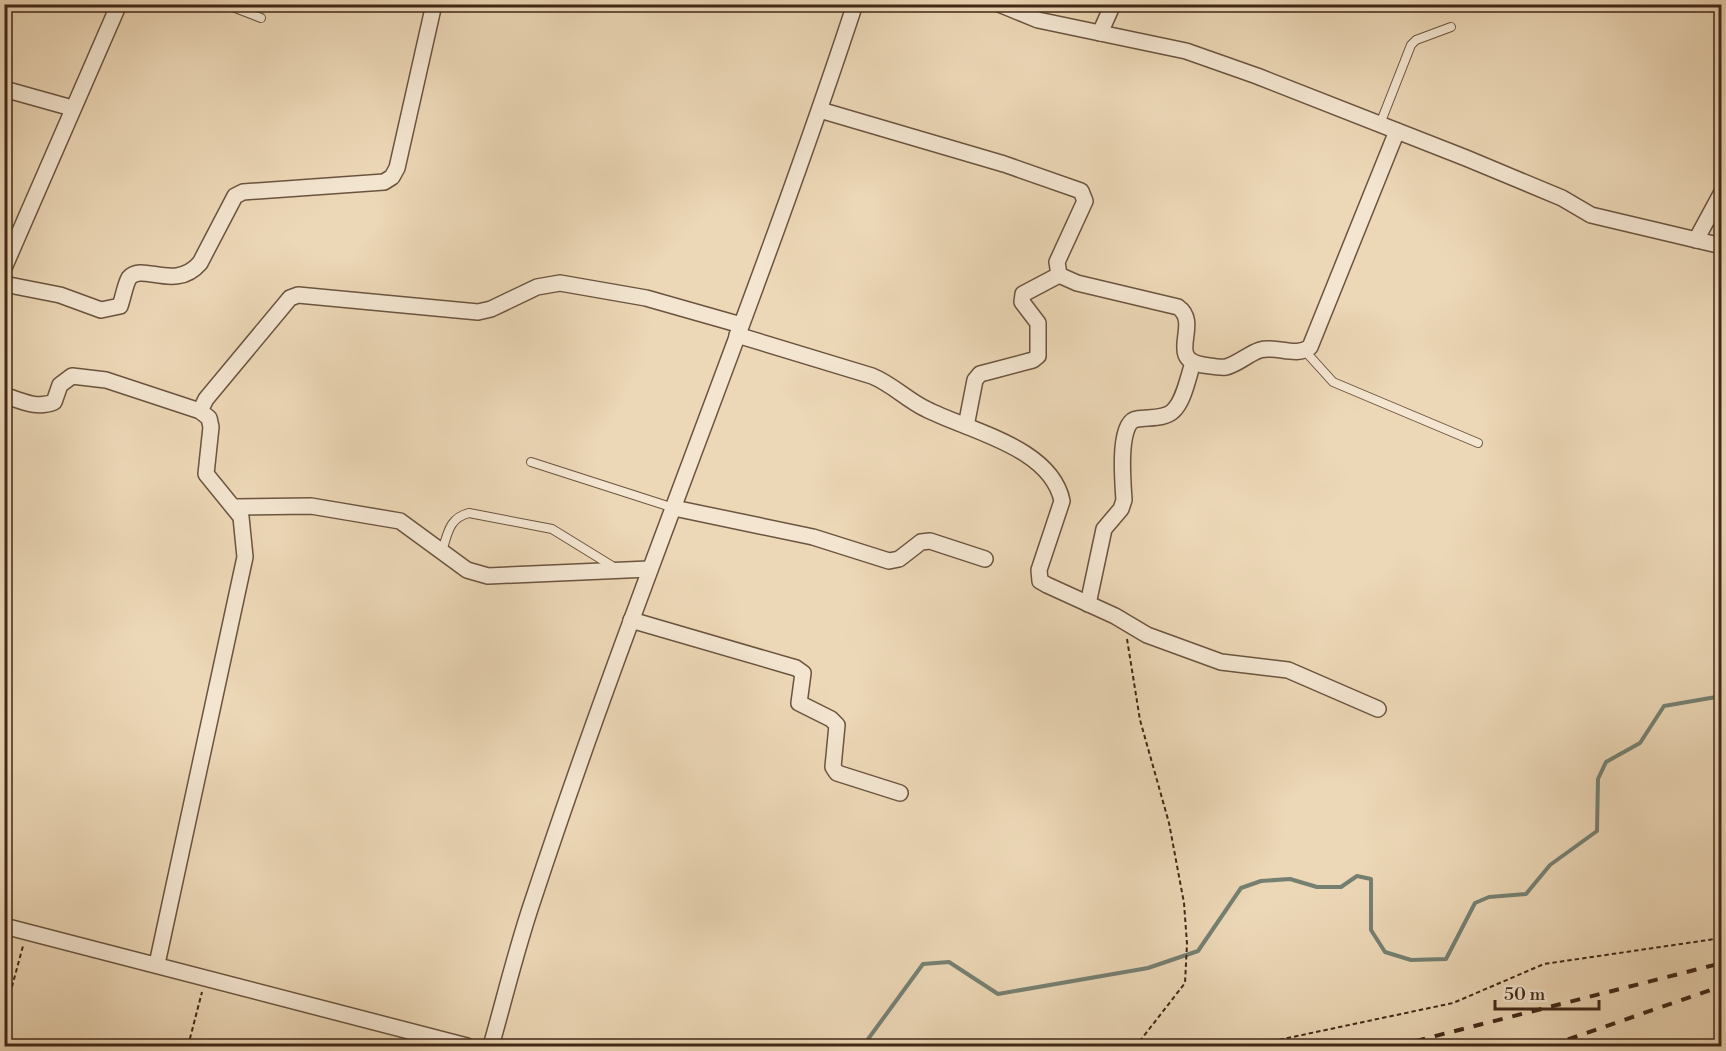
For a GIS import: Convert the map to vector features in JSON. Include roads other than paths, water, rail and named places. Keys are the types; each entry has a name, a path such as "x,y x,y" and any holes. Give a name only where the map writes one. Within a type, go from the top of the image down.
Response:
{"street":[{"path":"4,268 119,4"},
{"path":"4,284 60,295 101,310 111,310 120,306 129,278 137,273 180,277 192,272 200,263 235,196 243,192 384,182 392,177 397,168 435,4"},
{"path":"491,1047 533,899 649,569 674,508 820,110 855,4"},
{"path":"999,4 1038,20 1186,51 1380,124 1562,198 1591,215 1722,246"},
{"path":"1100,33 1113,4"},
{"path":"4,89 72,108"},
{"path":"820,110 1004,164 1081,191 1085,201 1057,262 1059,275"},
{"path":"1059,275 1077,283 1178,307 1185,312 1187,318 1185,353 1193,363 1227,367 1260,350 1305,351 1312,341 1397,131"},
{"path":"1696,240 1722,192"},
{"path":"966,426 975,380 980,374 1033,360 1038,356 1038,323 1022,302 1023,294 1059,275"},
{"path":"200,411 206,399 290,298 298,295 478,312 491,309 537,287 560,284 645,298 885,381 923,408 998,440 1046,469 1062,501 1038,577 1047,585 1088,603 1147,634 1221,662 1288,670 1378,709"},
{"path":"1088,603 1104,529 1121,509 1124,501 1124,434 1128,423 1133,419 1165,416 1173,411 1193,363"},
{"path":"4,395 37,406 46,406 54,402 60,385 72,376 106,380 200,411 209,418 211,427 206,474 236,507 241,517 245,557 157,964"},
{"path":"236,507 311,506 400,522 467,570 488,576 649,569"},
{"path":"674,508 813,537 879,560 899,559 921,542 930,541 985,559"},
{"path":"631,620 796,668 803,673 804,679 799,703 831,719 837,725 833,767 837,773 900,793"},
{"path":"4,926 157,964 467,1047"}],"lane":[{"path":"225,4 261,18"},
{"path":"1380,124 1412,45 1416,40 1451,27"},
{"path":"1305,351 1333,382 1479,443"},
{"path":"531,462 674,508"},
{"path":"442,551 452,522 458,516 469,513 552,529 620,570"}],"waterway":[{"path":"863,1046 923,964 949,962 998,994 1148,968 1198,951 1241,888 1261,881 1290,879 1317,887 1341,887 1357,876 1371,879 1371,930 1385,952 1411,960 1446,959 1475,903 1489,897 1526,894 1550,865 1597,831 1598,779 1606,762 1640,743 1664,706 1722,696"}],"railway":[{"path":"1396,1046 1722,963"},
{"path":"1549,1046 1722,986"}]}
